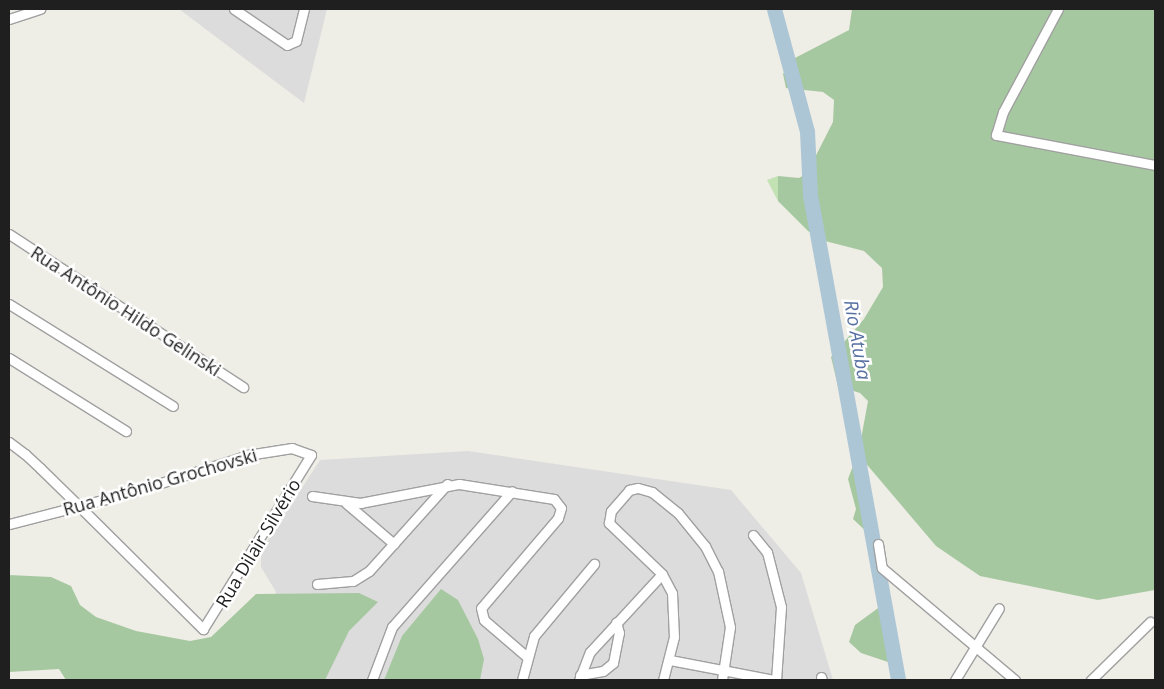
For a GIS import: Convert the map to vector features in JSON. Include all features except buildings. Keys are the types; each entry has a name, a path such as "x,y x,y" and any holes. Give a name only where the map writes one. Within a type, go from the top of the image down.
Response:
{"street":[{"path":"9,19 40,9"},
{"path":"237,10 287,45 296,41 304,9"},
{"path":"1058,9 1003,112 996,135 1155,165"},
{"name":"Rua Antônio Hildo Gelinski","path":"9,234 243,387"},
{"path":"9,304 173,406"},
{"path":"9,358 126,431"},
{"path":"9,442 78,506"},
{"name":"Rua Antônio Grochovski","path":"9,524 78,506 261,452 292,448 311,455"},
{"name":"Rua Dilair Silvério","path":"78,506 203,629 311,455"},
{"path":"318,584 361,577 394,544 447,484"},
{"path":"312,496 346,503 374,501 447,484 512,491 551,498 560,508 554,524 481,608 484,620 526,656"},
{"path":"663,680 670,660 674,604 662,574 610,527 611,511 629,490 643,488 661,498 689,525 712,558 728,612 725,669 722,680"},
{"path":"372,680 392,627 512,491"},
{"path":"346,503 394,544"},
{"path":"670,660 776,680 781,607 766,552 752,535"},
{"path":"878,544 882,568 1015,680"},
{"path":"522,680 526,656 540,626 594,564"},
{"path":"580,678 590,652 662,574"},
{"path":"954,680 974,644 999,608"},
{"path":"580,678 603,671 613,663 619,633 616,622"},
{"path":"1091,680 1150,622"}],"shaded area":[{"path":"179,9 327,9 304,103"},
{"path":"468,451 731,490 801,573 833,680 244,680 276,592 261,567 261,551 320,460"}],"green space":[{"path":"852,9 1155,9 1155,590 1098,600 980,576 936,546 863,460 856,462 856,469 871,536 853,519 856,509 848,479 859,450 868,401 860,393 838,386 831,357 864,319 883,287 882,268 864,251 825,241 808,231 778,201 778,176 799,178 807,173 833,122 834,100 823,92 786,88 783,74 793,59 849,30"},
{"path":"778,176 778,201 767,180"},
{"path":"9,575 51,577 71,586 80,605 96,617 136,631 190,641 211,637 256,594 359,593 378,602 349,631 325,680 66,680 59,669 9,672"},
{"path":"441,589 458,600 478,639 484,659 480,680 384,680 402,636"},
{"path":"885,603 897,665 861,653 849,642 855,625"}],"waterway":[{"name":"Rio Atuba","path":"774,9 807,131 810,195 898,680"}]}
